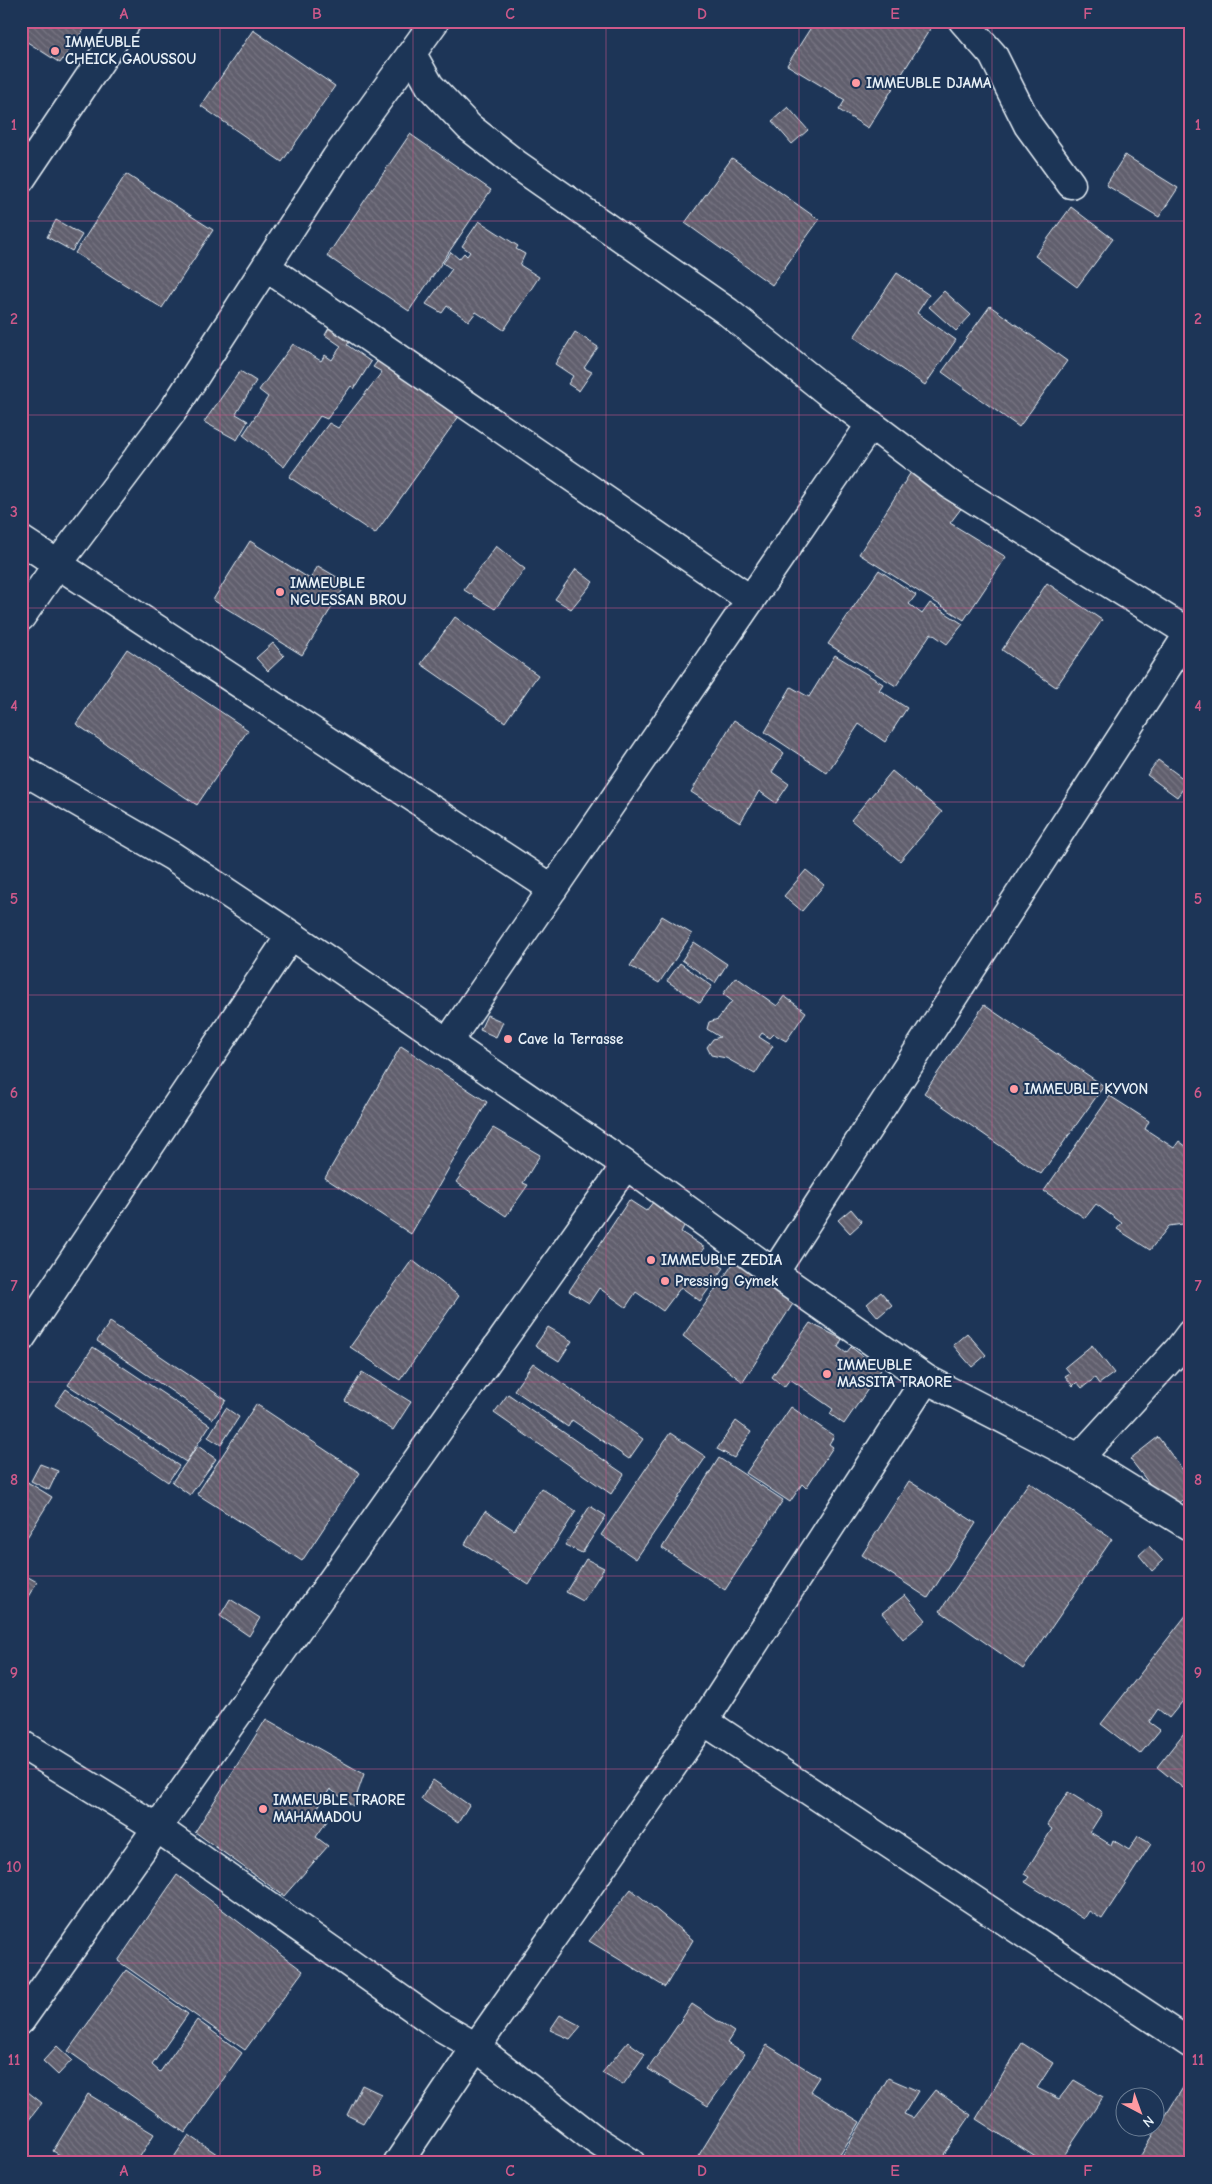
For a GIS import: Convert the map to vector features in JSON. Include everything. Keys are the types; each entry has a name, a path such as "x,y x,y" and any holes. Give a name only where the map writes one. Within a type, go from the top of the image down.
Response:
{"street":[{"path":"21,179 127,21"},
{"path":"21,617 56,565 172,412 336,158 434,21"},
{"path":"963,21 993,55 1028,125 1070,184"},
{"path":"412,54 430,86 468,127 516,164 728,312 825,390 951,485 1190,633 774,1273"},
{"path":"266,267 751,600"},
{"path":"448,1042 872,424"},
{"path":"21,540 56,565 553,889"},
{"path":"21,769 172,856 291,935 626,1165 774,1273 926,1379 1079,1458 1191,1527"},
{"path":"21,1338 291,935"},
{"path":"21,2020 626,1165"},
{"path":"1079,1458 1191,1334"},
{"path":"398,2163 476,2047 704,1721 926,1379"},
{"path":"704,1721 1191,2044"},
{"path":"21,1744 156,1827 436,2024 476,2047 594,2139 632,2163"}],"building":[{"name":"IMMEUBLE CHEICK GAOUSSOU","path":"21,21 90,21 60,63 21,38"},
{"name":"IMMEUBLE DJAMA","path":"815,21 935,21 868,128 839,110 845,100 787,65"},
{"path":"253,30 335,86 282,162 201,106"},
{"path":"788,107 808,130 792,144 772,121"},
{"path":"410,134 491,190 409,311 327,256"},
{"path":"1125,155 1178,188 1159,217 1106,185"},
{"path":"732,158 819,220 772,285 685,223"},
{"path":"126,174 213,230 162,308 75,253"},
{"path":"1071,207 1113,239 1077,287 1035,256"},
{"path":"56,220 82,235 72,251 47,237"},
{"path":"479,221 518,246 516,249 525,254 520,265 539,277 504,330 476,312 469,321 447,306 442,313 426,304 452,269 443,263 451,252 459,259 464,253 467,256 470,252 462,246"},
{"path":"897,273 929,295 917,313 956,340 925,385 854,337"},
{"path":"944,291 971,315 956,331 929,307"},
{"path":"990,306 1067,361 1019,427 942,372"},
{"path":"333,321 355,334 347,345 371,362 354,389 351,386 327,419 320,416 284,467 243,435 268,397 259,390 293,344 321,361 325,355 332,360 341,346 325,335"},
{"path":"575,332 598,347 584,368 592,372 579,391 568,384 573,376 555,364"},
{"path":"380,358 462,412 375,534 289,477 329,423 338,428 382,372 373,367"},
{"path":"240,371 256,381 236,414 248,421 237,440 204,422"},
{"path":"911,472 963,506 950,523 1006,557 964,620 859,554"},
{"name":"IMMEUBLE NGUESSAN BROU","path":"250,541 310,579 318,566 347,583 302,655 213,600"},
{"path":"496,546 525,569 495,609 464,590"},
{"path":"576,569 593,582 571,609 555,599"},
{"path":"879,570 916,595 909,604 922,614 930,603 963,624 947,644 931,633 896,686 828,644"},
{"path":"1047,583 1102,620 1056,687 1002,650"},
{"path":"455,617 538,675 505,722 421,664"},
{"path":"273,643 284,656 268,671 256,658"},
{"path":"127,649 248,730 197,805 76,724"},
{"path":"835,655 883,684 879,690 907,708 885,742 859,724 827,773 765,732 791,687 809,697"},
{"path":"734,720 784,753 772,772 789,784 776,803 759,791 740,823 691,792"},
{"path":"1158,760 1188,782 1177,797 1147,775"},
{"path":"892,771 942,812 900,861 851,820"},
{"path":"806,870 824,885 802,911 784,896"},
{"path":"662,916 692,934 659,983 630,966"},
{"path":"694,942 727,964 715,983 682,960"},
{"path":"680,963 712,986 700,1003 667,981"},
{"path":"736,977 777,1006 784,996 806,1012 786,1041 774,1034 770,1038 762,1033 759,1037 773,1046 755,1074 726,1058 711,1055 707,1047 713,1039 720,1037 707,1029 709,1022 718,1019 732,1001 723,994"},
{"name":"IMMEUBLE KYVON","path":"984,1005 1104,1086 1041,1174 924,1093"},
{"path":"487,1015 503,1022 496,1037 480,1030"},
{"path":"401,1046 487,1102 411,1234 325,1178"},
{"path":"1110,1096 1149,1121 1145,1129 1174,1148 1179,1141 1191,1150 1191,1211 1183,1224 1169,1226 1150,1250 1117,1229 1122,1223 1096,1204 1085,1218 1044,1191"},
{"path":"493,1128 540,1155 523,1183 528,1185 506,1216 456,1182"},
{"name":"IMMEUBLE ZEDIA","path":"629,1200 646,1211 654,1201 685,1224 681,1232 705,1248 701,1253 724,1268 700,1301 681,1287 663,1311 636,1292 626,1307 599,1288 589,1303 569,1291"},
{"path":"851,1209 862,1222 850,1233 838,1220"},
{"path":"737,1258 796,1299 743,1382 683,1336"},
{"path":"412,1260 459,1296 400,1380 350,1347"},
{"path":"881,1292 892,1305 878,1317 867,1304"},
{"path":"110,1322 226,1400 213,1419 97,1341"},
{"name":"IMMEUBLE MASSITA TRAORE","path":"810,1323 842,1339 838,1347 846,1353 851,1347 881,1370 844,1424 830,1414 833,1409 790,1379 784,1387 772,1377"},
{"path":"548,1327 572,1341 559,1361 535,1346"},
{"path":"967,1333 986,1355 972,1367 953,1345"},
{"path":"1092,1345 1114,1373 1099,1384 1095,1378 1082,1388 1077,1382 1073,1386 1065,1376 1070,1373 1065,1367"},
{"path":"93,1347 210,1425 186,1462 68,1385"},
{"path":"533,1363 643,1439 629,1459 572,1420 568,1427 514,1390"},
{"path":"362,1372 411,1402 393,1430 345,1401"},
{"path":"66,1389 179,1466 168,1482 55,1405"},
{"path":"508,1394 624,1474 611,1494 494,1413"},
{"path":"256,1404 360,1473 302,1561 197,1494"},
{"path":"791,1407 834,1436 829,1444 833,1447 806,1488 802,1484 790,1502 746,1473"},
{"path":"226,1408 239,1417 221,1445 208,1437"},
{"path":"736,1421 751,1432 734,1458 717,1449"},
{"path":"670,1433 706,1457 636,1559 601,1535"},
{"path":"1158,1437 1191,1481 1191,1494 1170,1510 1130,1459"},
{"path":"198,1446 216,1459 190,1495 172,1482"},
{"path":"719,1458 783,1500 725,1590 662,1548"},
{"path":"40,1464 58,1471 49,1490 31,1481"},
{"path":"21,1478 52,1497 21,1547"},
{"path":"909,1481 976,1523 928,1598 862,1555"},
{"path":"1029,1482 1112,1539 1023,1669 940,1611"},
{"path":"541,1488 576,1511 529,1585 465,1544 485,1511 514,1530"},
{"path":"590,1506 606,1516 582,1553 565,1545"},
{"path":"1149,1546 1163,1561 1152,1571 1139,1555"},
{"path":"586,1559 604,1568 583,1601 566,1592"},
{"path":"21,1573 37,1582 21,1608"},
{"path":"905,1595 926,1620 903,1639 882,1613"},
{"path":"230,1599 260,1618 249,1636 220,1616"},
{"path":"1191,1609 1191,1673 1184,1683 1191,1688 1191,1691 1169,1718 1158,1709 1149,1722 1160,1730 1140,1754 1101,1724"},
{"name":"IMMEUBLE TRAORE MAHAMADOU","path":"266,1719 364,1774 353,1806 330,1789 314,1813 327,1821 316,1837 328,1846 284,1896 195,1832"},
{"path":"1191,1724 1191,1779 1183,1788 1157,1767"},
{"path":"433,1780 469,1805 458,1823 421,1799"},
{"path":"1068,1792 1102,1813 1090,1832 1111,1845 1113,1840 1129,1850 1138,1836 1151,1844 1102,1919 1089,1911 1084,1919 1025,1882 1029,1877 1024,1874 1052,1829 1047,1825"},
{"path":"177,1875 303,1971 245,2050 118,1961"},
{"path":"631,1889 693,1940 665,1987 589,1941"},
{"path":"126,1970 188,2014 152,2065 160,2072 197,2020 242,2053 185,2133 68,2051"},
{"path":"692,2004 734,2032 727,2043 745,2054 708,2106 648,2069"},
{"path":"560,2015 581,2026 570,2039 550,2030"},
{"path":"628,2042 645,2054 623,2085 602,2073"},
{"path":"1022,2043 1053,2063 1037,2088 1059,2099 1074,2080 1103,2097 1059,2163 1045,2163 976,2119"},
{"path":"767,2045 819,2077 810,2091 860,2122 835,2163 694,2163"},
{"path":"57,2046 72,2060 58,2075 43,2061"},
{"path":"888,2078 918,2091 904,2114 913,2118 935,2090 971,2115 938,2163 838,2163"},
{"path":"362,2085 381,2094 363,2123 347,2115"},
{"path":"1184,2086 1191,2090 1191,2163 1136,2163 1153,2136 1164,2136 1164,2118"},
{"path":"28,2092 42,2103 28,2121 21,2115 21,2100"},
{"path":"88,2094 154,2134 136,2163 56,2163 60,2155 53,2151"},
{"path":"189,2135 230,2163 170,2163"}],"place":[{"name":"IMMEUBLE CHEICK GAOUSSOU","path":"55,51"},
{"name":"IMMEUBLE DJAMA","path":"856,83"},
{"name":"IMMEUBLE NGUESSAN BROU","path":"280,592"},
{"name":"Cave la Terrasse","path":"508,1039"},
{"name":"IMMEUBLE KYVON","path":"1014,1089"},
{"name":"IMMEUBLE ZEDIA","path":"651,1260"},
{"name":"Pressing Gymek","path":"665,1281"},
{"name":"IMMEUBLE MASSITA TRAORE","path":"827,1374"},
{"name":"IMMEUBLE TRAORE MAHAMADOU","path":"263,1809"}]}
